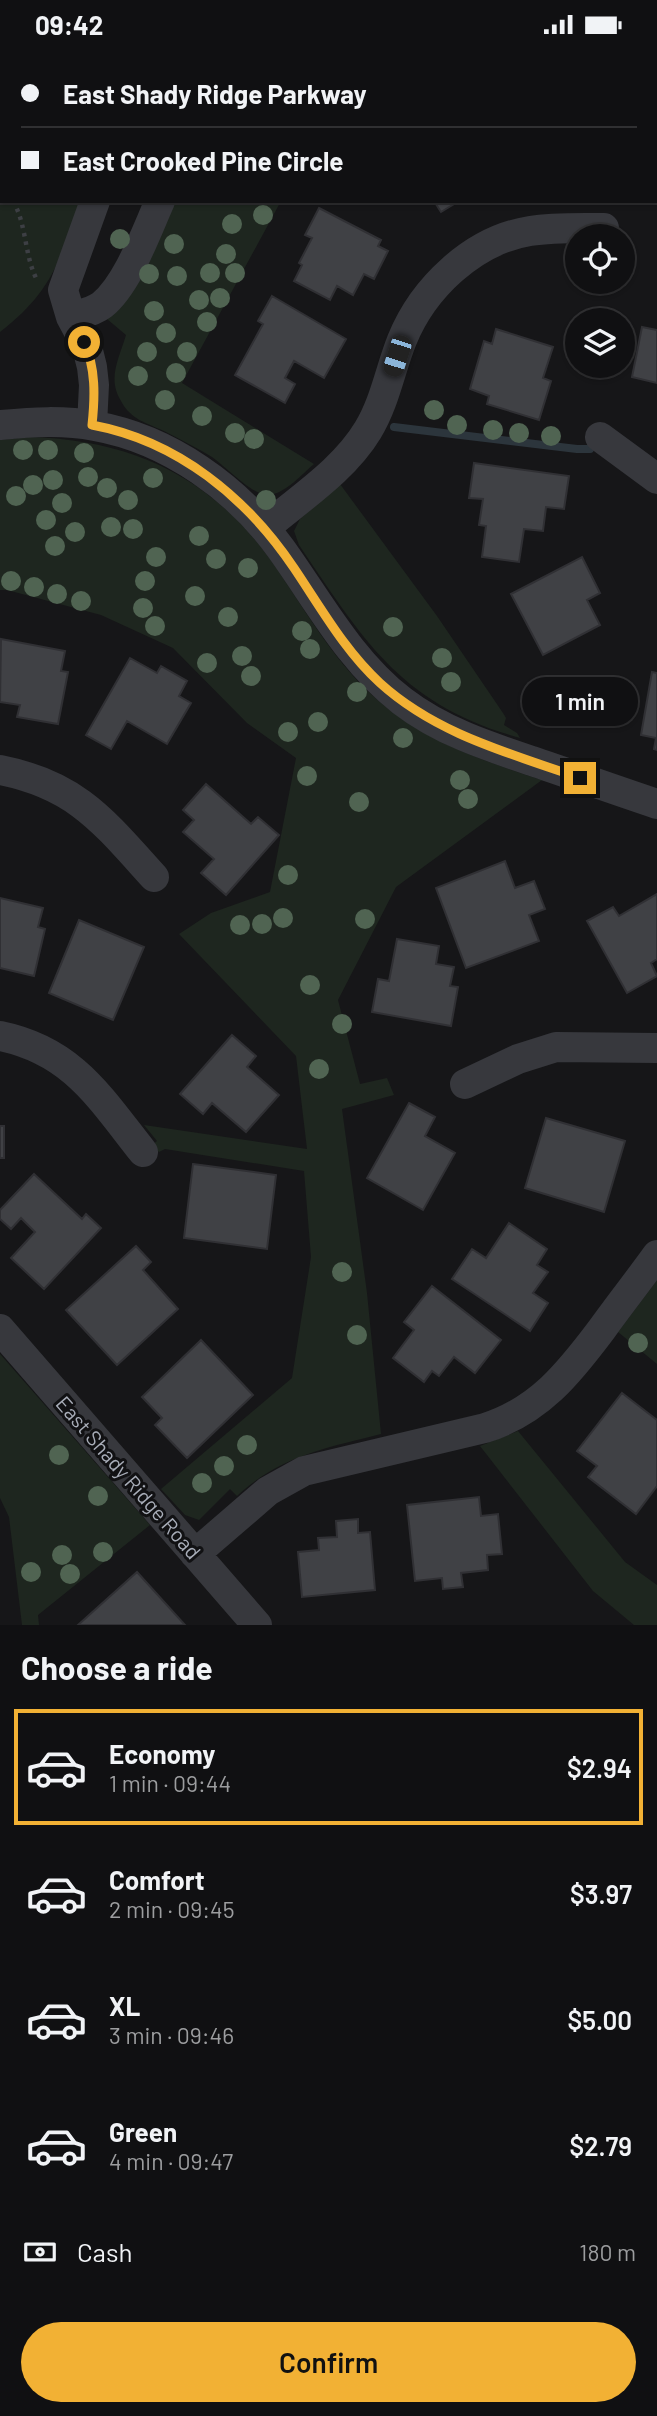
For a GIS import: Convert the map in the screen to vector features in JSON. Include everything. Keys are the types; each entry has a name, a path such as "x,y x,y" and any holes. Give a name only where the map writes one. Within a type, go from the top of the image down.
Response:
{"street":[{"path":"92,425 92,367 87,347 64,297 64,285 94,203"},
{"path":"71,317 102,305 114,291 136,253 159,203"},
{"path":"265,528 338,467 363,438 376,415 411,322 428,296 449,273 475,253 521,233 565,229"},
{"path":"0,425 57,422 92,425 132,436 186,462 231,494 265,528 351,651 379,682 405,703 442,726 484,745 657,804"},
{"path":"600,437 657,479"},
{"path":"0,770 45,782 81,802 105,823 153,877"},
{"path":"0,1036 34,1046 79,1074 143,1152"},
{"path":"465,1084 524,1056 556,1047 657,1048"},
{"path":"195,1554 268,1491 304,1471 485,1427 510,1419 526,1410 546,1396 567,1375 657,1255"},
{"name":"East Shady Ridge Road","path":"0,1329 257,1625"}],"path":[{"path":"14,203 20,215 37,281 71,317"}],"shaded area":[{"path":"0,203 80,203 60,258 43,289 17,318 0,332"},
{"path":"168,203 280,203 182,383 314,464 288,487 264,495 240,481 212,457 130,413 117,393 115,384 116,368 126,335 107,319"},
{"path":"28,437 100,445 133,455 194,484 247,530 330,647 372,695 410,724 452,747 542,780 396,887 338,1000 360,1084 387,1078 394,1095 342,1109 367,1293 381,1434 323,1449 287,1462 253,1482 237,1496 230,1489 199,1520 185,1515 161,1489 292,1378 311,1257 304,1171 165,1149 159,1152 152,1145 157,1141 144,1125 307,1149 296,1056 179,934 211,913 270,892 296,758 247,723 173,648 101,615 0,590 0,440"},
{"path":"340,484 437,616 503,713 506,718 504,725 520,738 479,724 444,707 415,688 389,665 344,611 299,545 294,531 300,519"},
{"path":"657,1280 657,1364 618,1332"},
{"path":"0,1354 150,1525 38,1615 39,1625 22,1625 9,1517 0,1498"},
{"path":"518,1431 625,1562 657,1585 657,1625 634,1625 593,1591 480,1446"}],"building":[{"path":"435,203 456,203 441,212"},
{"path":"319,208 381,240 378,246 388,251 374,279 364,274 353,295 337,286 330,300 294,281 302,265 299,263 312,238 305,235"},
{"path":"272,296 346,339 324,378 294,361 285,378 295,384 285,403 235,375 263,324 258,321"},
{"path":"642,327 657,330 657,383 635,378 635,362"},
{"path":"496,329 553,347 543,378 551,381 539,420 487,404 489,396 470,389 484,341 492,344"},
{"path":"474,463 569,476 564,509 546,507 543,531 524,529 519,562 482,557 486,526 479,525 483,499 469,498"},
{"path":"582,557 600,593 587,600 600,625 543,655 511,594"},
{"path":"1,639 65,651 61,671 68,672 58,724 17,717 20,705 0,702"},
{"path":"130,658 157,673 161,666 187,681 179,696 191,703 167,744 127,721 111,749 86,735"},
{"path":"652,672 657,673 657,750 654,749 656,738 641,735"},
{"path":"206,784 251,824 258,817 279,835 226,895 201,873 214,859 183,832 194,820 183,810"},
{"path":"505,861 515,888 534,881 545,909 529,915 539,941 466,968 436,888"},
{"path":"657,894 657,959 651,963 657,976 627,993 587,921 613,907 619,916"},
{"path":"0,898 43,908 38,927 45,929 34,976 0,968"},
{"path":"79,920 144,947 113,1020 49,993"},
{"path":"397,939 439,946 436,964 454,967 450,986 458,987 451,1026 372,1012 378,979 389,981"},
{"path":"232,1035 256,1056 247,1067 279,1095 246,1132 212,1103 203,1114 180,1094"},
{"path":"409,1103 435,1117 425,1136 455,1153 423,1210 367,1178"},
{"path":"546,1118 625,1141 604,1212 525,1188"},
{"path":"0,1126 4,1126 4,1158 0,1158"},
{"path":"193,1164 276,1175 267,1249 184,1238"},
{"path":"34,1174 82,1219 86,1214 101,1228 44,1289 11,1258 35,1232 21,1218 11,1229 0,1219 0,1210"},
{"path":"509,1223 547,1249 537,1265 548,1272 533,1293 548,1303 530,1331 452,1279 472,1249 486,1258"},
{"path":"136,1246 151,1262 143,1270 178,1309 117,1365 66,1310"},
{"path":"432,1286 501,1340 475,1373 454,1357 439,1376 432,1371 424,1382 393,1358 414,1330 404,1322"},
{"path":"201,1340 253,1395 187,1458 155,1425 162,1418 142,1397"},
{"path":"622,1393 657,1420 657,1486 636,1514 588,1477 597,1466 577,1451"},
{"path":"479,1497 481,1516 498,1514 502,1554 487,1555 488,1570 461,1573 463,1587 443,1589 442,1578 415,1581 407,1505"},
{"path":"358,1519 358,1533 370,1532 375,1590 302,1597 298,1552 319,1550 318,1538 337,1537 336,1521"},
{"path":"137,1572 185,1625 78,1625"}],"waterway":[{"path":"394,427 590,449"}],"route":[{"path":"84,342 90,356 94,385 92,425 123,433 158,447 197,469 231,494 265,528 351,651 388,690 423,716 454,732 580,778"}]}
